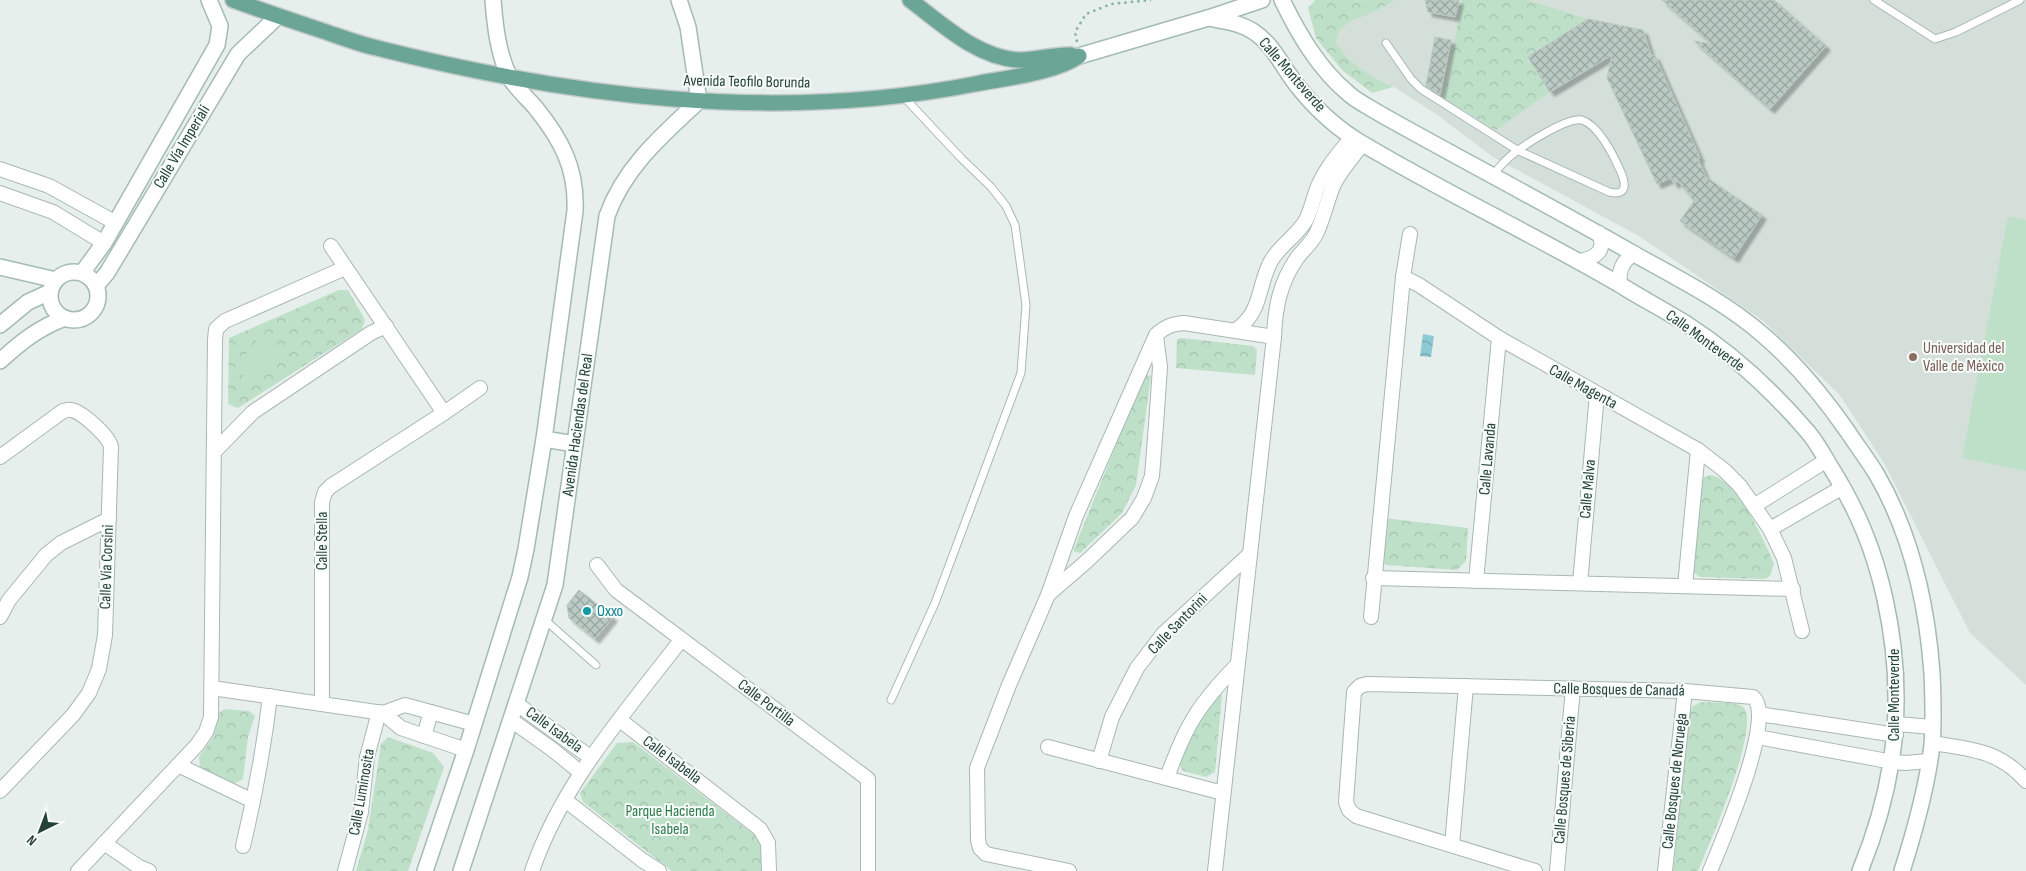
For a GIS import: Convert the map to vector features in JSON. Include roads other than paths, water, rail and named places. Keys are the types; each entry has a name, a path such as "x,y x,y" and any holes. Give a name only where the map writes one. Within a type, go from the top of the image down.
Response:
{"main road":[{"path":"209,0 220,26 218,45 238,54"},
{"name":"Avenida Teofilo Borunda","path":"233,0 375,48 511,78 603,92 698,101 789,103 935,92 1020,76 1068,63 1079,56"},
{"name":"Avenida Haciendas del Real","path":"425,871 466,750 520,577 544,439 576,211 576,194 569,160 552,128 511,78 497,40 492,0"},
{"path":"680,0 688,26 698,101"},
{"path":"910,0 964,40 996,55 1015,60 1065,54 1079,56 1262,0"},
{"name":"Calle Monteverde","path":"1282,0 1293,23 1310,50 1328,74 1350,95 1382,115 1599,232 1724,306 1762,334 1807,377 1836,414 1877,475 1900,525 1907,543 1925,613 1931,666 1932,743 1918,822 1902,871"},
{"name":"Calle Vía Imperiali","path":"96,286 107,273 238,54 278,16"},
{"name":"Calle Monteverde","path":"1208,18 1240,25 1253,31 1263,39 1317,108 1357,140 1580,261 1687,324 1771,392 1809,433 1843,486 1861,520 1877,564 1892,632 1897,687 1896,730 1892,762 1879,821 1860,871"},
{"name":"Calle Vía Imperiali","path":"82,273 116,223 218,45"},
{"name":"Avenida Haciendas del Real","path":"461,871 545,620 559,565 607,216 612,203 634,166 654,142 698,101"},
{"path":"0,267 53,286"},
{"path":"0,324 28,302 53,286 68,272 82,273 93,281 96,286 98,302 94,310 81,319 65,318 45,325 22,341 0,361"},
{"path":"53,286 50,300 54,308 65,318"},
{"path":"544,439 575,444"}],"street":[{"path":"1236,330 1247,322 1254,312 1265,274 1273,258 1295,235 1306,219 1328,166 1357,140"},
{"path":"1215,871 1274,337 1275,311 1279,293 1286,276 1299,256 1312,242 1339,174 1357,140"},
{"path":"0,169 49,186 116,223"},
{"path":"0,194 53,212 104,243"},
{"path":"1580,261 1588,259 1599,252 1602,242 1599,232"},
{"path":"1371,617 1373,578 1403,277 1410,234"},
{"path":"331,246 444,414"},
{"path":"1620,285 1620,271 1628,258 1634,253"},
{"path":"78,871 197,745 206,732 211,717 216,329 225,321 346,268"},
{"name":"Calle Magenta","path":"1403,277 1419,284 1499,338 1698,450 1724,470 1740,486 1770,529 1784,558 1802,631"},
{"path":"1068,871 986,854 980,848 978,840 977,768 1009,685 1048,595 1076,516 1156,335 1172,324 1184,323 1274,337"},
{"path":"214,452 253,412 371,333 386,326"},
{"path":"1048,595 1132,518 1144,498 1152,476 1156,425 1160,366 1156,335"},
{"name":"Calle Lavanda","path":"1476,580 1499,338"},
{"name":"Calle Stella","path":"322,703 322,502 325,492 331,486 444,414 480,388"},
{"name":"Calle Malva","path":"1580,583 1597,394"},
{"name":"Calle Vía Corsini","path":"0,457 63,411 70,410 78,413 110,440 111,446 105,635 99,669 89,693 73,714 0,791"},
{"path":"1685,586 1698,450"},
{"path":"1754,506 1827,460"},
{"path":"1770,529 1843,486"},
{"path":"0,614 46,555 69,539 109,519"},
{"name":"Calle Santorini","path":"1099,761 1112,717 1137,668 1163,634 1250,554"},
{"name":"Calle Portilla","path":"597,565 616,590 868,779 868,871"},
{"path":"1373,578 1793,589"},
{"path":"532,871 546,836 580,772 682,640"},
{"path":"1167,778 1180,742 1193,717 1212,691 1237,665"},
{"name":"Calle Bosques de Canadá","path":"1452,845 1356,816 1349,810 1346,802 1354,692 1360,686 1367,684 1685,691 1753,697 1757,702 1759,714"},
{"path":"1466,686 1452,845 1535,871"},
{"path":"212,688 381,712 405,705 474,724"},
{"name":"Calle Bosques de Siberia","path":"1557,871 1573,688"},
{"name":"Calle Bosques de Noruega","path":"1665,871 1685,691"},
{"path":"242,846 265,737 270,696"},
{"name":"Calle Isabela","path":"517,704 590,758"},
{"path":"381,712 400,728 466,750"},
{"name":"Calle Luminosita","path":"345,871 361,812 367,757 381,712"},
{"path":"424,736 431,712"},
{"path":"1710,871 1743,788 1757,737 1759,714 1896,730 1932,727"},
{"name":"Calle Isabela","path":"511,720 580,772"},
{"name":"Calle Isabella","path":"620,720 760,829 768,842 769,871"},
{"path":"537,738 546,724"},
{"path":"1757,737 1892,762 1917,763 1929,761"},
{"path":"1932,743 1979,750 1998,758 2016,770 2026,781"},
{"path":"1048,747 1223,793"},
{"path":"178,765 253,801"},
{"path":"565,800 640,865 659,871"},
{"path":"104,843 139,867 149,871"}],"lane":[{"path":"1874,0 1935,40 1956,32 2020,0"},
{"path":"1386,43 1411,79 1421,89 1517,150 1609,192 1617,194 1625,186 1625,180 1611,151 1594,128 1582,120 1570,120 1517,150 1493,175"},
{"path":"891,700 935,603 1021,373 1026,305 1015,225 1006,206 991,187 960,158 901,95"},
{"path":"545,620 596,665"}],"water":[{"path":"1423,334 1434,336 1431,357 1420,356"}],"place":[{"name":"Universidad del Valle de México","path":"1913,357"},
{"name":"Oxxo","path":"587,611"}],"park label":[{"name":"Parque Hacienda Isabela","path":"670,820"}]}
